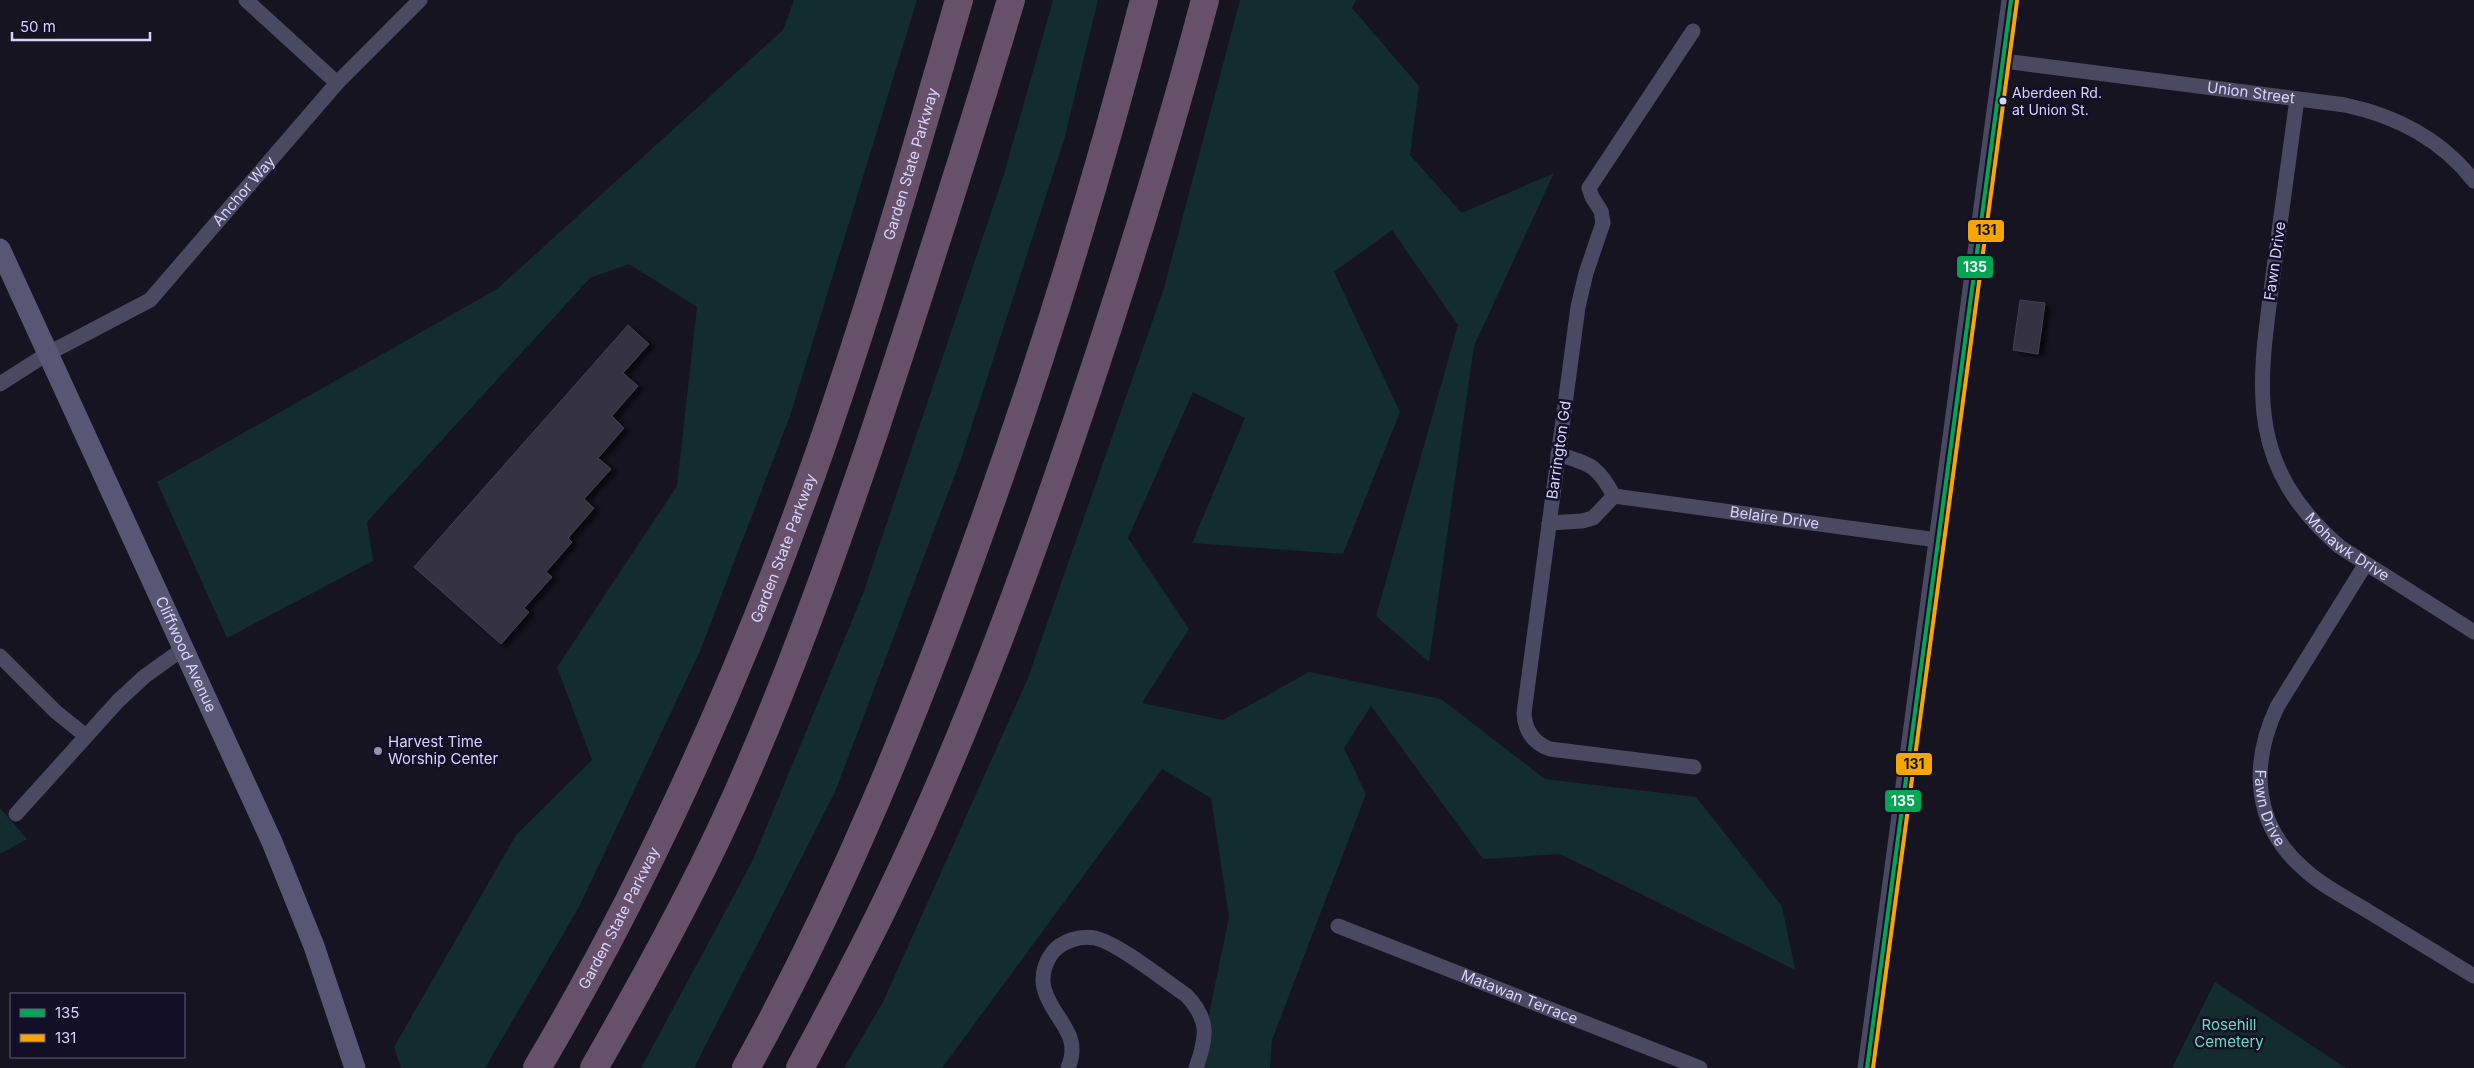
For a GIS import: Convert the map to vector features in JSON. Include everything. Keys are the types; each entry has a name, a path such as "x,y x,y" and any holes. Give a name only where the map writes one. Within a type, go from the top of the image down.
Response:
{"highway":[{"name":"Garden State Parkway","path":"537,1068 638,882 695,761 750,634 804,494 842,384 959,0"},
{"path":"594,1068 638,991 694,885 752,760 791,666 852,498 899,358 1010,0"},
{"path":"746,1068 797,971 855,850 907,728 952,610 1043,347 1110,127 1144,0"},
{"path":"800,1068 891,892 946,770 996,646 1067,453 1115,307 1168,135 1205,0"}],"main road":[{"name":"Cliffwood Avenue","path":"0,249 296,897 355,1068"}],"street":[{"path":"246,0 337,83"},
{"name":"Anchor Way","path":"0,384 47,354 150,300 337,83 420,0"},
{"path":"1867,1068 1937,540 1951,441 1956,421 2011,0"},
{"name":"Barrington Gd","path":"1693,31 1589,188 1592,197 1601,211 1603,223 1586,273 1578,307 1524,714 1528,731 1533,739 1550,748 1694,767"},
{"name":"Union Street","path":"2004,61 2345,105 2392,118 2434,142 2474,180"},
{"name":"Fawn Drive","path":"2265,424 2261,387 2262,360 2297,98"},
{"name":"Mohawk Drive","path":"2265,424 2274,458 2298,502 2325,534 2365,565 2474,632"},
{"path":"1549,523 1582,521 1593,518 1614,496 1596,468 1558,454"},
{"name":"Belaire Drive","path":"1614,496 1937,540"},
{"name":"Fawn Drive","path":"2365,565 2277,707 2266,731 2259,770 2262,800 2266,816 2278,839 2304,870 2474,976"},
{"path":"16,814 125,694 145,676 183,649"},
{"path":"0,656 56,712 86,736"},
{"name":"Matawan Terrace","path":"1338,926 1700,1068"},
{"path":"1068,1068 1073,1056 1072,1040 1044,989 1045,965 1060,945 1074,939 1089,937 1097,938 1118,950 1186,995 1195,1004 1204,1024 1205,1040 1196,1068"}],"green space":[{"path":"794,0 917,0 790,416 700,651 579,907 485,1068 401,1068 394,1047 516,835 592,760 557,667 677,486 697,307 629,264 590,278 367,522 373,561 227,638 157,482 497,289 783,30"},
{"path":"1053,0 1098,0 1064,140 961,459 835,792 694,1068 641,1068 752,862 863,594 1004,174"},
{"path":"1240,0 1356,0 1352,8 1419,86 1410,155 1462,213 1554,173 1474,346 1429,662 1376,616 1458,325 1392,230 1334,272 1400,412 1343,554 1192,543 1245,418 1193,392 1128,538 1189,629 1142,703 1223,720 1309,672 1441,699 1545,779 1696,797 1782,906 1795,970 1560,854 1483,859 1371,706 1344,748 1366,794 1272,1040 1270,1068 1198,1068 1229,917 1211,798 1162,769 942,1068 844,1068 883,1002 1028,678 1164,288"},
{"path":"0,808 27,839 0,854"},
{"name":"Rosehill Cemetery","path":"2215,982 2346,1068 2172,1068"}],"building":[{"path":"2020,300 2045,303 2038,354 2013,350"},
{"path":"628,325 649,344 623,373 638,386 612,416 624,428 598,458 611,469 584,499 594,508 568,538 572,542 546,572 552,577 524,608 529,612 501,644 414,567"}],"transit line":[{"name":"135","path":"1867,1068 2011,0"},
{"name":"131","path":"1873,1068 2017,1"}],"place":[{"name":"Aberdeen Rd. at Union St.","path":"2003,101"},
{"name":"Harvest Time Worship Center","path":"378,751"}]}
